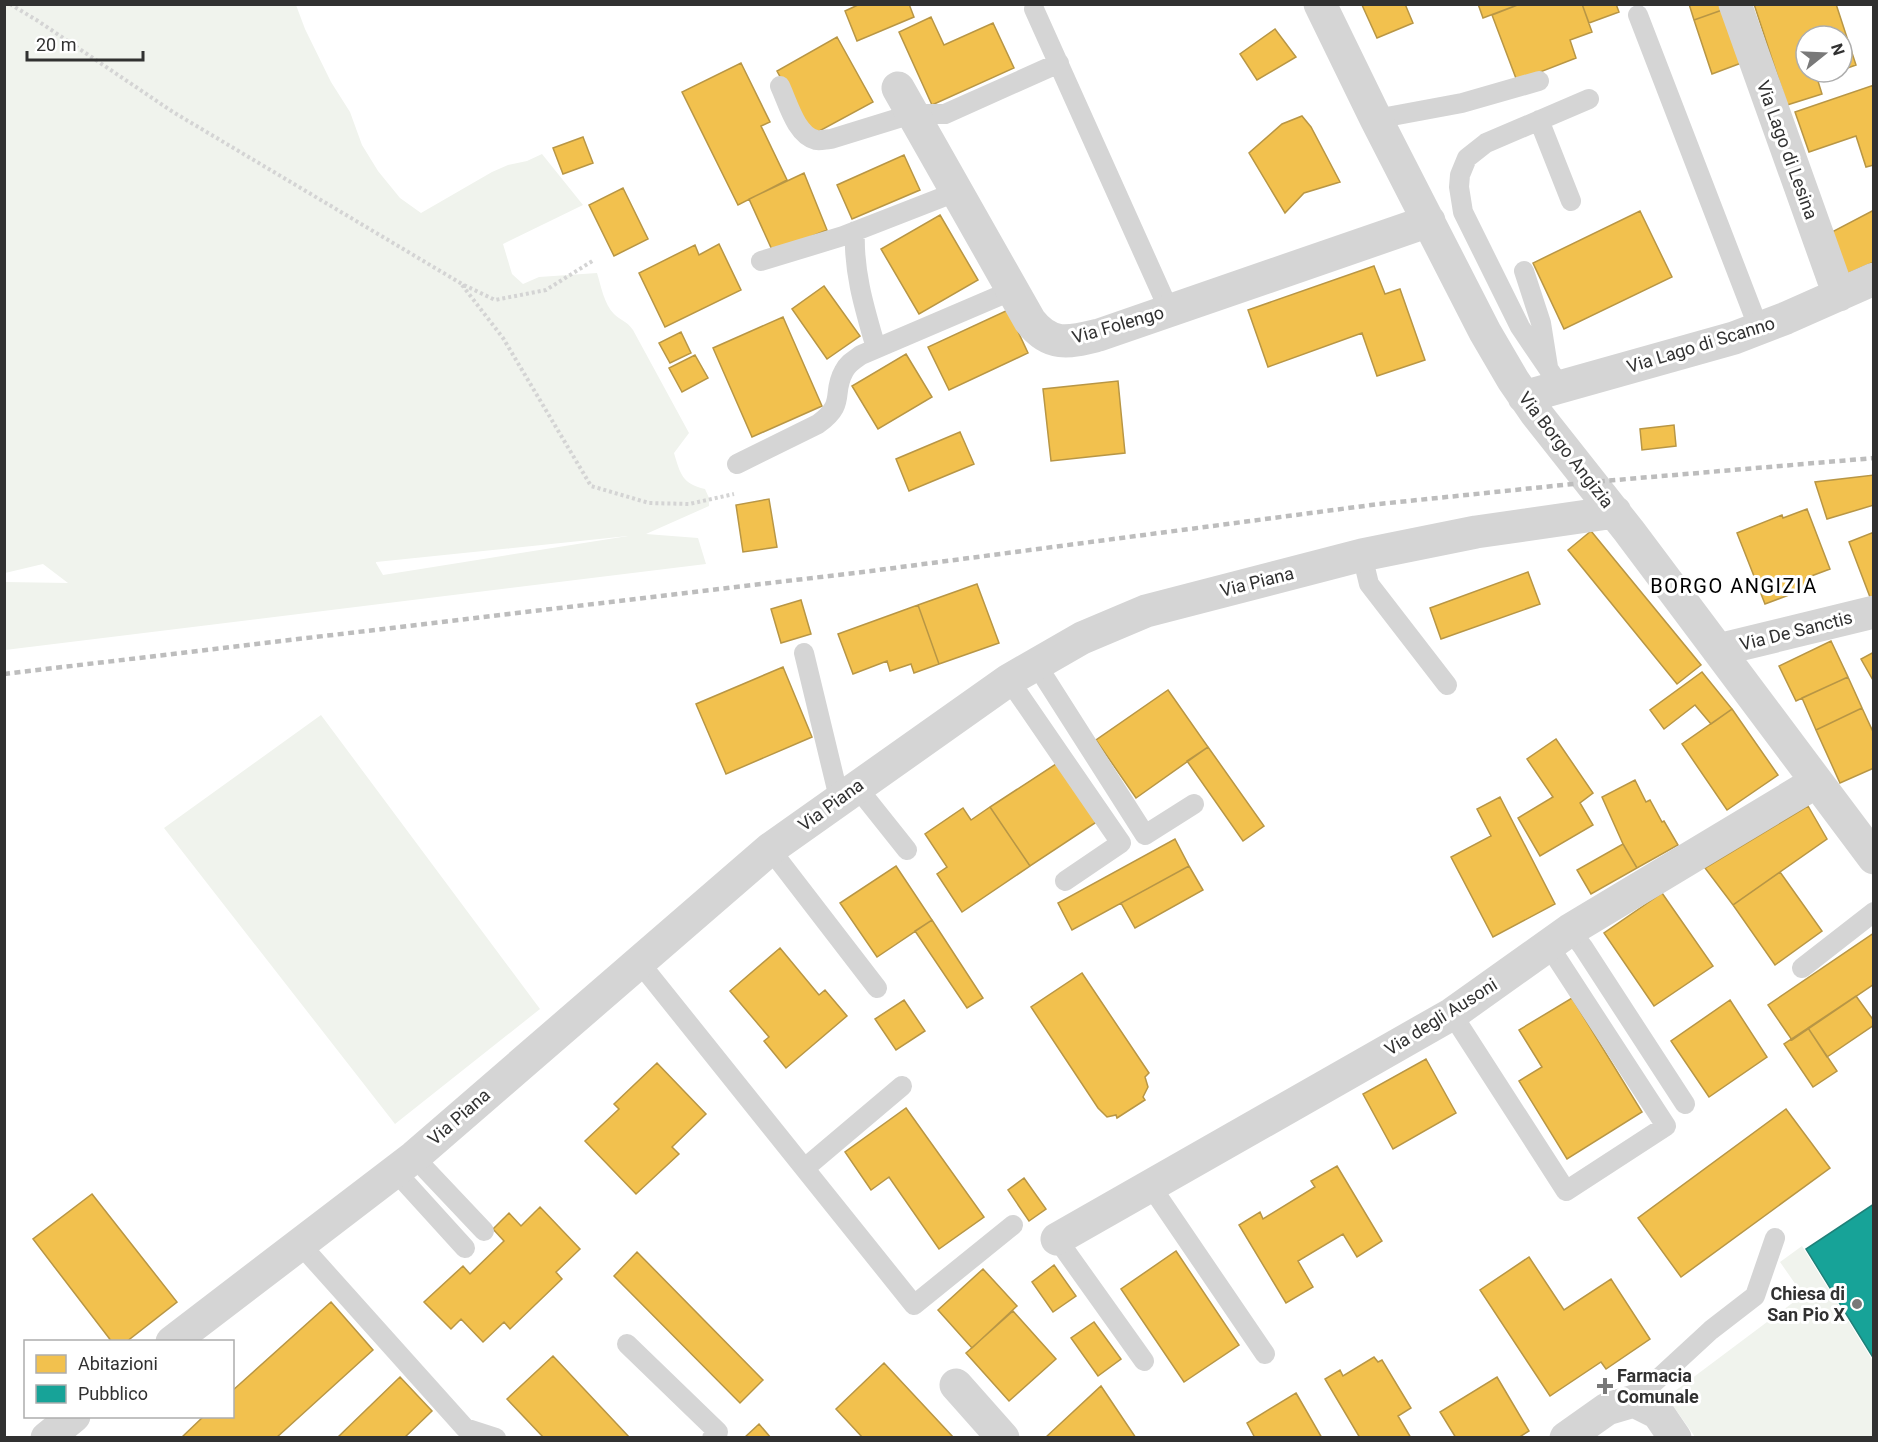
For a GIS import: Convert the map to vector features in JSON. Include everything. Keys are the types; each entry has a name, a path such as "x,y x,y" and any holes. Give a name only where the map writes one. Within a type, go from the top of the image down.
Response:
{"street":[{"name":"Via Borgo Angizia","path":"1320,4 1376,119 1503,365 1524,397 1615,512 1874,858"},
{"name":"Via Lago di Lesina","path":"1735,4 1839,295"},
{"name":"Via Folengo","path":"905,101 1036,328 1042,334 1061,341 1076,341 1099,334 1429,221"},
{"name":"Via Lago di Scanno","path":"1524,397 1554,379 1708,346 1759,329 1874,279"},
{"name":"Via Piana","path":"173,1340 404,1164 770,849 848,792 1023,672 1082,638 1146,611 1362,555 1476,532 1615,512"},
{"name":"Via De Sanctis","path":"1718,650 1874,612"},
{"name":"Via degli Ausoni","path":"1057,1239 1452,1014 1560,938 1816,782"},
{"path":"956,1385 1003,1437"},
{"path":"1566,1437 1607,1408 1634,1401 1658,1413 1676,1437"},
{"path":"47,1437 71,1418"}],"lane":[{"path":"1034,9 1169,310"},
{"path":"1638,15 1759,329"},
{"path":"780,86 802,130 808,136 818,140 831,139 905,101 945,114 1059,63"},
{"path":"1376,119 1462,103 1539,81"},
{"path":"1554,379 1516,319 1463,212 1459,187 1463,166 1474,151 1486,143 1589,99"},
{"path":"1539,120 1571,201"},
{"path":"761,261 855,231 956,192"},
{"path":"855,231 854,249 859,284 876,348"},
{"path":"1524,271 1541,323 1554,379"},
{"path":"737,464 827,418 835,408 844,370 855,359 1013,290"},
{"path":"1362,555 1370,584 1447,685"},
{"path":"804,652 848,792 907,850"},
{"path":"1023,672 1145,835 1194,804"},
{"path":"1023,672 1121,843 1065,881"},
{"path":"770,849 877,988"},
{"path":"1802,968 1874,912"},
{"path":"1452,1014 1566,1191 1665,1126 1560,938"},
{"path":"1560,938 1583,947 1685,1104"},
{"path":"639,962 914,1305 1013,1225"},
{"path":"805,1168 902,1086"},
{"path":"404,1164 484,1231"},
{"path":"404,1164 465,1248"},
{"path":"1150,1185 1265,1354"},
{"path":"1634,1401 1711,1330 1755,1296 1775,1238"},
{"path":"1057,1239 1144,1361"},
{"path":"300,1244 471,1434 496,1437"},
{"path":"627,1344 718,1432 712,1437"}],"path":[{"path":"10,4 173,112 462,284 495,300 546,290 594,260"},
{"path":"462,284 503,338 591,486 649,503 689,504 732,495 741,490"}],"shaded area":[{"path":"5,4 296,5 331,82 350,112 362,145 378,171 400,198 421,213 492,172 542,154 583,205 503,244 512,274 523,284 539,277 597,273 608,305 614,314 633,330 689,433 674,453 680,472 691,484 705,489 709,498 709,506 646,534 698,538 706,564 5,650 5,582 68,583 43,564 5,573","holes":["628,536 383,575 376,562"]},
{"path":"321,715 540,1009 395,1124 164,828"},
{"path":"1802,1246 1873,1361 1873,1437 1695,1437 1667,1397 1803,1295 1780,1262"}],"building: Abitazioni":[{"path":"860,4 909,4 914,17 857,41 845,11"},
{"path":"1405,4 1413,23 1377,38 1362,5"},
{"path":"1478,4 1520,4 1483,18"},
{"path":"1520,4 1582,4 1592,32 1570,40 1576,58 1517,81 1492,15"},
{"path":"1582,4 1616,4 1619,12 1589,23"},
{"path":"1689,4 1724,4 1725,9 1694,20"},
{"path":"1754,4 1836,4 1843,24 1794,24 1794,84 1819,84 1822,94 1787,105"},
{"path":"1725,9 1744,62 1712,74 1694,20"},
{"path":"931,17 944,45 993,23 1014,68 932,105 899,32"},
{"path":"1275,29 1296,57 1257,80 1240,54"},
{"path":"837,37 873,102 812,135 777,71"},
{"path":"741,63 770,122 761,126 787,180 738,205 682,92"},
{"path":"1874,85 1874,165 1866,167 1856,136 1809,152 1795,112"},
{"path":"1302,116 1311,127 1340,182 1304,193 1285,213 1249,153 1282,124"},
{"path":"583,137 593,163 563,174 553,148"},
{"path":"904,155 920,190 852,219 837,185"},
{"path":"804,173 827,230 773,252 749,199"},
{"path":"623,188 648,239 614,256 589,205"},
{"path":"1874,210 1874,262 1847,274 1830,233"},
{"path":"1640,211 1672,277 1564,329 1533,263"},
{"path":"940,215 978,280 919,314 881,249"},
{"path":"719,244 741,290 665,327 639,273 695,245 699,255"},
{"path":"1374,266 1385,294 1400,289 1425,360 1377,376 1362,333 1268,367 1248,310"},
{"path":"824,286 860,336 827,359 792,309"},
{"path":"1008,310 1028,353 949,390 928,347"},
{"path":"783,317 822,406 752,437 713,348"},
{"path":"681,332 691,353 670,363 659,343"},
{"path":"906,354 932,397 878,429 852,386"},
{"path":"695,355 708,378 682,392 669,368"},
{"path":"1118,381 1125,453 1051,461 1043,389"},
{"path":"1674,425 1676,446 1642,450 1640,429"},
{"path":"960,432 974,464 909,491 896,459"},
{"path":"1874,475 1874,505 1827,519 1815,482"},
{"path":"769,499 777,547 743,552 736,505"},
{"path":"1807,509 1830,569 1806,578 1810,587 1765,604 1737,533 1782,515 1783,518"},
{"path":"1591,531 1701,665 1677,684 1568,550"},
{"path":"1874,532 1874,596 1870,597 1849,542"},
{"path":"1528,572 1540,604 1441,639 1430,608"},
{"path":"977,584 999,643 939,664 918,605"},
{"path":"801,600 811,634 781,643 771,609"},
{"path":"918,605 939,664 914,673 911,664 890,671 887,661 853,674 838,634"},
{"path":"1831,641 1848,677 1796,701 1779,666"},
{"path":"1874,652 1874,682 1861,659"},
{"path":"783,667 812,737 726,774 696,704"},
{"path":"1702,672 1732,709 1711,724 1695,705 1664,729 1650,710"},
{"path":"1848,677 1862,708 1816,730 1802,698"},
{"path":"1168,690 1208,747 1136,798 1096,740"},
{"path":"1862,708 1874,734 1874,768 1840,783 1816,730"},
{"path":"1732,709 1778,775 1727,810 1682,744"},
{"path":"1556,739 1593,793 1580,803 1593,825 1540,856 1518,818 1553,797 1527,759"},
{"path":"1208,747 1264,826 1243,841 1187,761"},
{"path":"1059,762 1098,821 1030,866 990,807"},
{"path":"1635,780 1646,802 1650,800 1678,845 1637,868 1623,844 1602,797"},
{"path":"1500,797 1555,904 1493,937 1451,857 1491,836 1477,809"},
{"path":"1808,806 1827,839 1733,905 1705,868"},
{"path":"990,807 1030,866 962,912 937,874 947,867 925,834 963,808 971,820"},
{"path":"1175,839 1189,866 1072,930 1058,903"},
{"path":"1623,844 1637,868 1591,894 1577,870"},
{"path":"896,866 932,920 877,957 840,903"},
{"path":"1189,866 1203,890 1135,928 1121,903"},
{"path":"1780,872 1822,931 1775,965 1733,905"},
{"path":"1662,893 1713,966 1654,1006 1604,933"},
{"path":"932,920 983,998 967,1008 915,931"},
{"path":"1874,933 1874,984 1792,1040 1768,1005"},
{"path":"780,948 819,995 825,990 847,1016 786,1068 764,1041 769,1037 730,991"},
{"path":"1082,973 1149,1073 1145,1077 1148,1087 1143,1097 1145,1100 1117,1118 1116,1115 1107,1117 1098,1108 1031,1007"},
{"path":"1856,996 1874,1021 1874,1025 1827,1057 1808,1028"},
{"path":"1572,998 1642,1112 1567,1159 1519,1081 1542,1067 1519,1030"},
{"path":"904,1000 925,1031 896,1050 875,1019"},
{"path":"1730,1000 1767,1057 1709,1097 1671,1041"},
{"path":"1808,1028 1837,1071 1813,1087 1784,1044"},
{"path":"1426,1059 1456,1113 1393,1149 1363,1094"},
{"path":"657,1063 706,1114 672,1147 679,1154 636,1194 585,1141 619,1109 614,1104"},
{"path":"906,1108 984,1217 939,1249 889,1177 871,1190 845,1152"},
{"path":"1786,1109 1830,1168 1681,1277 1638,1218"},
{"path":"1337,1166 1382,1241 1357,1257 1343,1234 1298,1261 1313,1287 1286,1303 1239,1225 1260,1212 1263,1219 1315,1187 1311,1181"},
{"path":"1024,1178 1046,1209 1029,1221 1008,1190"},
{"path":"92,1194 177,1302 129,1340 110,1340 33,1239"},
{"path":"540,1207 580,1249 556,1272 562,1279 510,1329 504,1322 483,1342 461,1319 451,1329 424,1302 463,1266 470,1274 504,1241 493,1229 509,1213 521,1226"},
{"path":"1176,1251 1239,1345 1184,1382 1121,1289"},
{"path":"637,1252 763,1380 740,1403 614,1276"},
{"path":"1529,1257 1564,1310 1611,1279 1650,1339 1606,1369 1601,1362 1550,1396 1480,1290"},
{"path":"1054,1265 1076,1296 1053,1312 1032,1282"},
{"path":"983,1269 1017,1306 972,1348 938,1310"},
{"path":"331,1302 373,1350 276,1438 181,1438 202,1418 234,1418 234,1389"},
{"path":"1013,1311 1056,1359 1009,1401 966,1353"},
{"path":"1094,1322 1121,1359 1098,1376 1071,1338"},
{"path":"553,1356 630,1438 544,1438 507,1399"},
{"path":"1374,1357 1378,1362 1382,1360 1411,1408 1398,1416 1411,1438 1360,1438 1325,1379 1340,1370 1343,1376"},
{"path":"884,1363 954,1438 863,1438 836,1409"},
{"path":"400,1377 432,1411 404,1438 337,1438"},
{"path":"1497,1377 1529,1431 1518,1438 1456,1438 1440,1412"},
{"path":"1101,1386 1136,1438 1046,1438 1046,1437"},
{"path":"1296,1393 1322,1438 1255,1438 1247,1423"},
{"path":"759,1424 771,1438 744,1438"}],"building: Pubblico":[{"name":"Chiesa di San Pio X","path":"1874,1204 1874,1359 1806,1249"}],"railway":[{"path":"4,674 871,571 1379,504 1592,482 1874,458"}],"place":[{"name":"Chiesa di San Pio X","path":"1857,1304"},
{"name":"Farmacia Comunale","path":"1605,1386"}],"district":[{"name":"BORGO ANGIZIA","path":"1734,586"}]}
